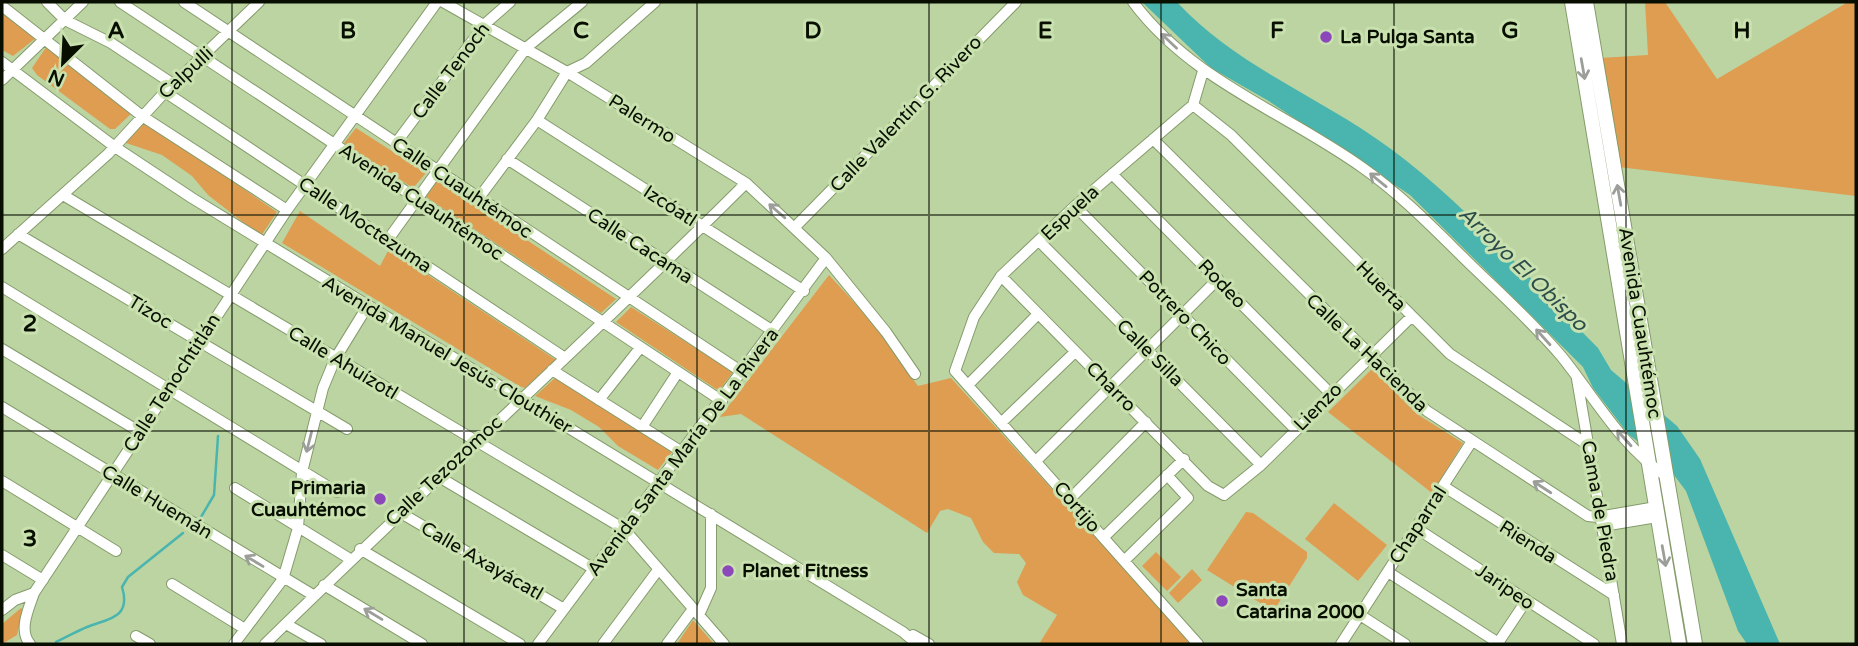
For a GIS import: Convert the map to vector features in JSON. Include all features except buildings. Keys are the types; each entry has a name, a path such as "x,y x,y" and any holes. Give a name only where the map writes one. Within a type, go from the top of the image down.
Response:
{"main road":[{"name":"Avenida Cuauhtémoc","path":"1572,2 1642,382 1665,471 1695,644"},
{"name":"Avenida Cuauhtémoc","path":"1586,2 1642,382 1648,460 1679,644"}],"street":[{"name":"Calle Moctezuma","path":"47,2 65,20 111,44 305,185 565,358"},
{"path":"2,80 83,2"},
{"name":"Avenida Cuauhtémoc","path":"120,2 722,401"},
{"name":"Calle Cuauhtémoc","path":"184,2 627,299 742,372"},
{"name":"Calpulli","path":"2,249 115,146 169,88 260,2"},
{"name":"Calle Tenochtitlán","path":"2,610 16,600 34,593 287,210 437,2"},
{"name":"Palermo","path":"443,2 567,72 746,183 826,258 886,332 915,374"},
{"name":"Calle Tenoch","path":"396,143 485,24 510,2"},
{"path":"387,241 526,48 540,40 582,2"},
{"path":"478,199 537,120 567,72 586,63 654,2"},
{"name":"Calle Valentín G. Rivero","path":"795,227 1016,2"},
{"path":"1133,2 1166,38 1203,71 1364,168 1422,217 1538,331 1577,379 1582,392 1648,460 1665,471"},
{"path":"2,6 142,116 287,210"},
{"name":"Avenida Manuel Jesús Clouthier","path":"2,62 115,146 264,244 903,632 929,644"},
{"path":"1194,105 1203,71"},
{"name":"Espuela","path":"955,371 974,317 1001,275 1075,206 1194,105"},
{"name":"Huerta","path":"1194,105 1231,135 1450,354 1476,374 1588,444"},
{"name":"Izcóatl","path":"537,120 804,290"},
{"name":"Calle La Hacienda","path":"1153,139 1427,411 1579,511 1602,521"},
{"name":"Calle Cacama","path":"507,159 773,331"},
{"name":"Rodeo","path":"1112,174 1331,394"},
{"name":"Calle Tezozomoc","path":"265,644 360,549 478,441 746,183"},
{"name":"Calle Ahuízotl","path":"63,195 624,529 724,644"},
{"name":"Potrero Chico","path":"1075,206 1296,430"},
{"name":"Tízoc","path":"18,234 347,429"},
{"name":"Calle Silla","path":"1039,241 1261,465"},
{"name":"Avenida Santa María De La Rivera","path":"538,644 722,401 826,258"},
{"name":"Charro","path":"1001,275 1208,486 1224,495"},
{"path":"1036,461 1218,279"},
{"path":"2,287 337,492"},
{"path":"234,644 283,579 298,527 302,472 317,412 335,359 367,307"},
{"path":"968,385 1038,314"},
{"name":"Lienzo","path":"1224,495 1261,465 1411,317"},
{"path":"599,400 640,348"},
{"path":"2,349 140,432"},
{"path":"1001,423 1075,352"},
{"path":"552,370 682,452"},
{"name":"Cortijo","path":"955,371 1198,644"},
{"path":"642,427 678,372"},
{"name":"Cama de Piedra","path":"1582,392 1588,444 1622,644"},
{"name":"Calle Huemán","path":"2,407 313,595"},
{"path":"1070,499 1146,422"},
{"name":"Chaparral","path":"1341,644 1472,441"},
{"path":"1104,537 1184,459"},
{"path":"1124,561 1188,498 1167,475"},
{"path":"439,477 594,569"},
{"path":"2,481 116,551"},
{"name":"Rienda","path":"1443,486 1614,595"},
{"path":"234,488 350,559"},
{"path":"1602,521 1657,512"},
{"name":"Calle Axayácatl","path":"401,513 564,609"},
{"path":"667,644 696,612 711,588 710,514"},
{"name":"Jaripeo","path":"1416,528 1594,644"},
{"path":"360,549 520,644"},
{"path":"2,555 43,580"},
{"path":"603,644 659,570"},
{"path":"1388,572 1499,643 1526,601"},
{"path":"172,584 245,629"},
{"path":"324,585 422,644"},
{"path":"30,644 25,626 34,593"},
{"path":"1360,615 1405,644"},
{"path":"286,624 321,644"},
{"name":"Avenida Manuel Jesús Clouthier","path":"903,632 918,644"},
{"path":"136,636 150,644"}],"shaded area":[{"path":"1645,2 1665,2 1717,79 1848,2 1856,2 1856,196 1619,167 1600,58 1648,55"},
{"path":"2,12 36,38 13,56 2,50"},
{"path":"47,46 134,111 115,129 110,129 37,75 32,68"},
{"path":"145,121 277,212 261,236 208,195 192,176 162,155 123,142"},
{"path":"356,128 426,173 413,188 344,143"},
{"path":"436,180 616,299 601,313 426,197"},
{"path":"300,211 380,266 389,249 556,360 525,388 519,386 282,243"},
{"path":"829,275 874,324 918,386 951,378 1193,644 1039,644 1057,615 1023,595 1017,582 1026,563 1019,554 994,553 983,542 971,518 948,509 940,511 927,533 741,414 720,417"},
{"path":"631,307 733,372 719,391 616,322"},
{"path":"1372,369 1417,414 1463,443 1432,493 1328,412"},
{"path":"555,378 672,452 658,470 618,446 599,427 571,410 535,396"},
{"path":"1334,503 1387,545 1358,581 1305,539"},
{"path":"1246,512 1253,513 1307,552 1307,558 1276,607 1270,609 1207,570"},
{"path":"1156,552 1181,577 1167,591 1142,566"},
{"path":"1192,569 1202,580 1178,603 1169,593"},
{"path":"21,608 23,610 17,635 2,644 2,624"},
{"path":"693,620 714,644 677,644"}],"water":[{"path":"1142,2 1177,2 1226,45 1391,149 1446,194 1498,244 1598,348 1611,370 1677,426 1700,459 1780,644 1747,644 1738,631 1686,491 1661,458 1629,435 1593,388 1583,367 1410,195 1267,100 1211,68"}],"waterway":[{"path":"201,517 214,495 218,436"},
{"path":"56,642 120,612 124,598 122,587 128,577 183,533"}],"place":[{"name":"La Pulga Santa","path":"1326,37"},
{"name":"Primaria Cuauhtémoc","path":"380,499"},
{"name":"Planet Fitness","path":"728,571"},
{"name":"Santa Catarina 2000","path":"1222,601"}],"water label":[{"name":"Arroyo El Obispo","path":"1523,269"}]}
